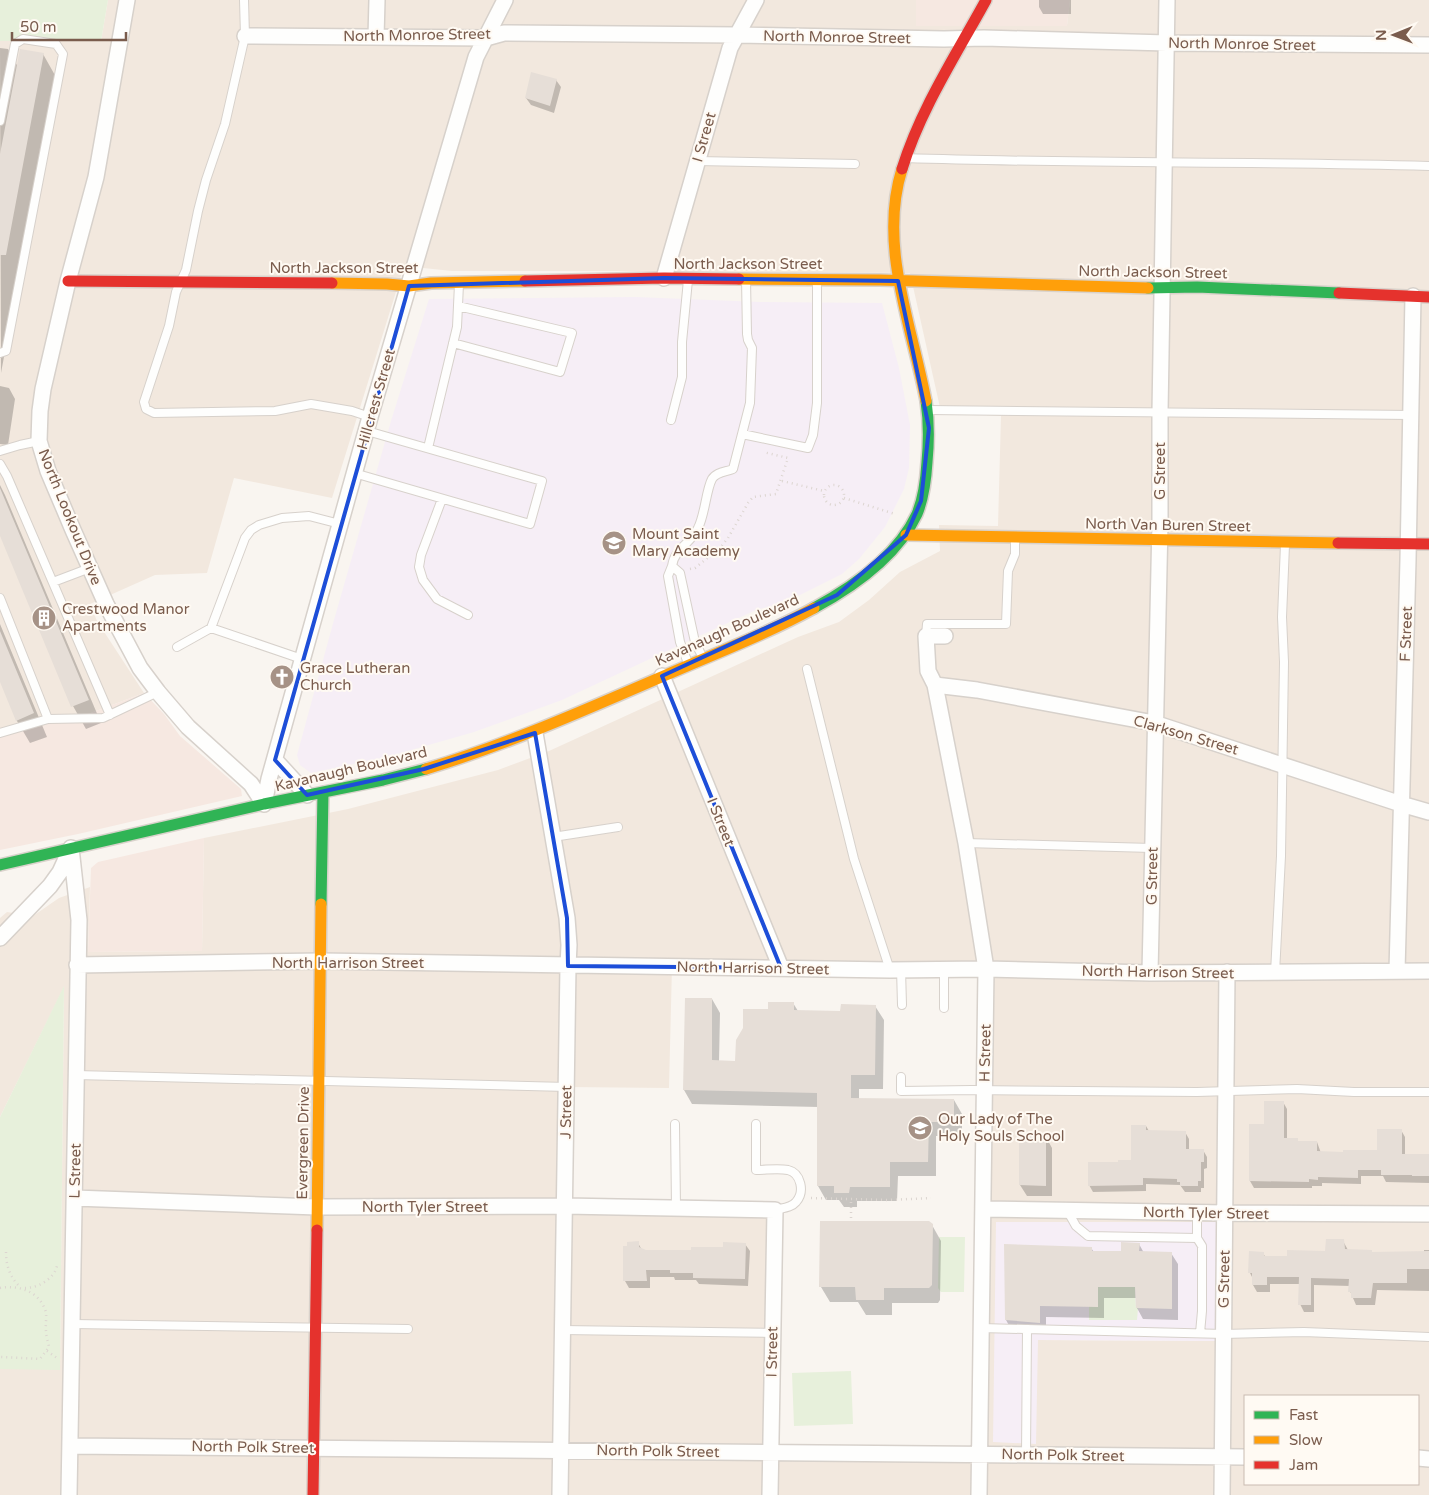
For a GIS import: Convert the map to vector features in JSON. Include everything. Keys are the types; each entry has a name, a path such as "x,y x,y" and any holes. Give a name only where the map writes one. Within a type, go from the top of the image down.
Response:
{"street":[{"name":"North Lookout Drive","path":"127,0 96,177 68,281 43,389 39,441 48,471 90,568 121,635 140,668 188,728 251,784 264,804"},
{"path":"376,0 376,37"},
{"name":"Hillcrest Street","path":"264,804 302,659 368,423 476,56 505,0"},
{"name":"I Street","path":"664,278 730,48 756,0"},
{"name":"Kavanaugh Boulevard","path":"0,865 424,769 535,733 774,627 837,594 861,578 906,535 921,501 929,428 928,410 898,280 893,228 900,174 930,100 966,39 986,0"},
{"name":"G Street","path":"1150,973 1168,0"},
{"name":"North Monroe Street","path":"245,36 486,38 504,33 1429,45"},
{"name":"North Jackson Street","path":"68,281 387,284 409,286 431,283 746,278 898,280 1162,289 1198,287 1429,297"},
{"name":"F Street","path":"1397,971 1413,296"},
{"name":"North Van Buren Street","path":"906,535 1429,544"},
{"path":"926,636 945,636"},
{"name":"H Street","path":"926,636 928,671 935,685 966,843 986,969 979,1495"},
{"name":"I Street","path":"662,676 781,968"},
{"name":"Clarkson Street","path":"935,685 977,690 1154,723 1429,812"},
{"name":"J Street","path":"535,733 567,918 569,945 560,1495"},
{"path":"275,760 307,794"},
{"name":"Evergreen Drive","path":"313,1495 323,792"},
{"path":"0,938 50,886 60,872 71,848"},
{"name":"L Street","path":"69,1495 79,920 71,848"},
{"name":"North Harrison Street","path":"77,965 321,961 896,970 986,969 1150,973 1429,971"},
{"name":"G Street","path":"1222,1495 1227,972"},
{"name":"North Tyler Street","path":"75,1198 317,1207 565,1206 774,1210"},
{"name":"North Tyler Street","path":"983,1209 1225,1214 1429,1214"},
{"name":"I Street","path":"770,1495 774,1210"},
{"name":"North Polk Street","path":"70,1446 1244,1457"}],"lane":[{"path":"244,0 245,36 225,124 206,180 186,270 176,292 169,326 144,402 146,409 150,412 275,411 311,404 352,411 368,423 428,448 542,481 530,524 354,474"},
{"path":"0,121 15,44 23,39 56,44 63,54 6,351 0,353"},
{"path":"906,158 1429,166"},
{"path":"698,161 855,164"},
{"path":"672,420 682,377 682,342 688,278"},
{"path":"689,664 680,642 668,576 677,551 688,542 699,526 712,479 722,472 733,469 750,403 752,383 752,348 747,334 746,278"},
{"path":"742,434 808,448 813,435 817,403 817,280"},
{"path":"428,448 457,327 459,283"},
{"path":"453,343 560,372 572,333 458,306"},
{"path":"928,410 1411,415"},
{"path":"0,451 20,444 39,441"},
{"path":"0,464 7,476 110,715"},
{"path":"442,499 421,555 419,567 423,580 437,599 468,615"},
{"path":"177,647 211,628 245,538 251,530 259,525 300,516 309,516 340,524"},
{"path":"926,636 927,624 1006,624 1008,570 1015,554 1015,538"},
{"path":"1275,973 1281,856 1284,662 1282,617 1285,543"},
{"path":"672,566 680,573 695,642 703,658"},
{"path":"53,582 90,568"},
{"path":"0,598 48,719"},
{"path":"211,628 302,659"},
{"path":"807,668 854,860 896,970 902,1005"},
{"path":"0,733 48,719 103,718 158,692"},
{"path":"553,837 618,827"},
{"path":"966,843 1152,848"},
{"path":"944,969 944,1008"},
{"path":"76,1075 566,1087"},
{"path":"901,1077 901,1091 1226,1091 1297,1089 1354,1092 1429,1092"},
{"path":"675,1124 676,1208"},
{"path":"756,1124 756,1170 788,1170 794,1174 801,1184 797,1202 790,1207 774,1210"},
{"path":"1067,1210 1076,1226 1088,1236 1197,1238"},
{"path":"1197,1212 1197,1238 1202,1246 1200,1333"},
{"path":"73,1324 408,1329"},
{"path":"981,1328 1224,1334 1304,1332 1429,1337"},
{"path":"1026,1455 1027,1329"},
{"path":"562,1330 773,1332"}],"path":[{"path":"683,570 696,568 720,548 753,497 776,494 788,458 761,451"},
{"path":"782,480 824,491"},
{"path":"835,484 843,490 844,498 840,503 830,505 823,498 824,491 828,486 835,484"},
{"path":"844,498 895,514"},
{"path":"807,1198 931,1198"},
{"path":"851,1199 851,1218"},
{"path":"0,1357 40,1359 49,1347 45,1308 36,1295 21,1288 10,1274 6,1262 6,1252"},
{"path":"0,1288 32,1288 50,1277 56,1269 57,1262"}],"highlighted area":[{"path":"664,278 898,281 929,428 921,501 906,535 837,595 662,676 781,968 568,966 567,918 535,733 424,769 307,795 275,760 409,286"}],"shaded area":[{"path":"108,0 916,0 916,26 1067,25 1070,0 1429,0 1429,1495 0,1495 0,1369 60,1369 64,987 0,1117 0,918 7,912 33,916 59,898 90,887 88,952 202,951 204,838 348,809 498,770 549,751 798,637 839,622 869,600 900,572 940,551 939,525 998,526 1001,416 941,412 910,273 452,271 404,266 332,498 234,478 207,573 155,575 90,604 97,621 144,693 80,717 18,729 0,736 0,41 101,41","holes":["672,966 986,969 979,1454 771,1452 775,1210 565,1206 567,1087 669,1088","1217,1223 1216,1341 1038,1340"]},
{"path":"916,0 1070,0 1067,26 916,26"},
{"name":"Mount Saint Mary Academy","path":"635,297 760,302 882,303 899,368 910,425 909,468 904,489 885,527 859,559 842,574 786,602 756,610 562,700 474,732 390,756 311,773 300,765 297,755 391,421 429,299"},
{"path":"144,693 164,714 180,736 241,789 242,796 0,850 0,736 18,729 80,717"},
{"path":"204,838 202,951 88,952 91,868 98,862"},
{"path":"996,1222 1217,1222 1216,1341 1038,1340 1036,1444 993,1442"}],"green space":[{"path":"0,0 108,0 101,41 0,41"},
{"path":"64,986 60,1370 0,1369 0,1117"},
{"path":"939,1237 965,1237 964,1292 941,1292 938,1288"},
{"path":"1092,1287 1135,1287 1136,1308 1138,1308 1137,1320 1089,1320 1089,1306 1098,1306 1098,1290 1092,1290"},
{"path":"851,1371 853,1424 794,1426 792,1373"}],"building":[{"path":"20,49 44,53 6,255 0,255 0,154"},
{"path":"531,72 557,79 550,106 525,98"},
{"name":"Crestwood Manor Apartments","path":"0,488 89,700 71,707 0,536"},
{"path":"0,631 34,713 16,721 0,682"},
{"path":"685,998 712,998 712,1060 735,1061 736,1040 743,1028 743,1009 768,1009 768,1002 794,1002 794,1010 840,1011 841,1004 876,1005 875,1075 851,1075 851,1098 954,1099 954,1122 929,1122 928,1162 890,1162 890,1187 850,1187 849,1193 834,1193 834,1186 817,1186 817,1093 683,1090"},
{"path":"1264,1101 1284,1101 1284,1138 1298,1138 1298,1141 1317,1141 1317,1151 1377,1150 1377,1129 1402,1129 1402,1154 1429,1154 1429,1176 1381,1175 1381,1170 1358,1170 1358,1178 1318,1177 1318,1180 1309,1179 1309,1182 1249,1181 1249,1124 1264,1124"},
{"path":"1131,1125 1146,1125 1146,1130 1186,1131 1186,1149 1204,1149 1204,1162 1201,1162 1201,1181 1198,1181 1198,1186 1180,1186 1180,1182 1177,1182 1177,1179 1143,1178 1143,1185 1088,1186 1088,1162 1131,1160"},
{"path":"1019,1135 1046,1136 1046,1186 1019,1185"},
{"path":"820,1221 929,1221 933,1224 932,1285 929,1288 884,1288 884,1300 856,1300 855,1287 819,1287"},
{"path":"1326,1239 1344,1239 1345,1249 1372,1250 1372,1252 1429,1251 1429,1269 1407,1269 1407,1283 1373,1283 1371,1298 1351,1298 1351,1292 1348,1292 1349,1279 1311,1278 1311,1305 1298,1305 1299,1277 1267,1277 1267,1285 1252,1285 1252,1273 1248,1273 1249,1251 1264,1252 1264,1256 1287,1256 1287,1250 1325,1251"},
{"path":"639,1241 639,1247 646,1250 691,1250 691,1247 723,1247 723,1242 746,1243 745,1279 693,1278 693,1273 670,1273 670,1270 646,1270 647,1281 623,1281 623,1246 627,1246 627,1242"},
{"path":"1121,1242 1140,1243 1139,1251 1172,1252 1172,1309 1136,1308 1135,1287 1098,1287 1098,1307 1040,1306 1040,1323 1005,1320 1004,1244 1092,1247 1092,1251 1121,1251"}],"traffic: fast":[{"path":"1148,288 1197,287 1339,293"},
{"path":"814,608 859,580 886,556 909,529 917,514 923,495 927,468 928,416 926,401"},
{"path":"0,865 426,769"},
{"path":"321,904 323,792"}],"traffic: slow":[{"path":"902,169 896,198 895,256 926,401"},
{"path":"739,279 880,280 1148,288"},
{"path":"332,283 409,286 431,283 525,281"},
{"path":"906,535 1338,543"},
{"path":"426,769 487,749 577,713 760,635 814,608"},
{"path":"317,1230 321,904"}],"traffic: jam":[{"path":"902,169 929,103 986,0"},
{"path":"525,281 664,278 739,279"},
{"path":"68,281 332,283"},
{"path":"1339,293 1429,297"},
{"path":"1338,543 1429,544"},
{"path":"313,1495 317,1230"}],"place":[{"name":"Mount Saint Mary Academy","path":"614,543"},
{"name":"Crestwood Manor Apartments","path":"44,618"},
{"name":"Grace Lutheran Church","path":"282,677"},
{"name":"Our Lady of The Holy Souls School","path":"920,1128"}]}
